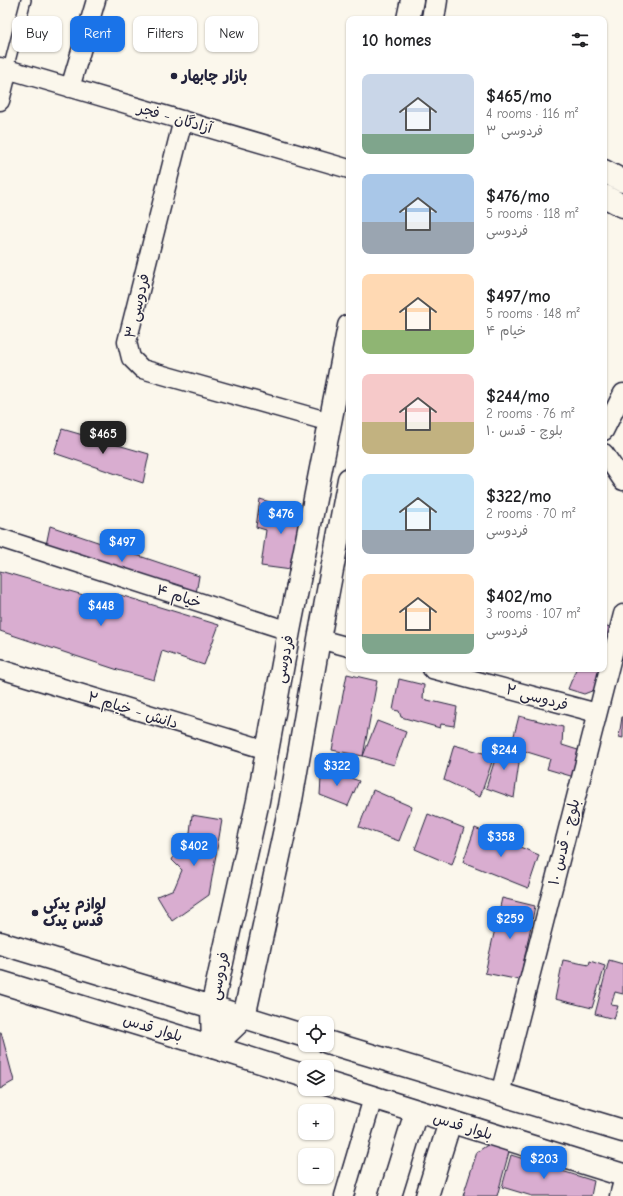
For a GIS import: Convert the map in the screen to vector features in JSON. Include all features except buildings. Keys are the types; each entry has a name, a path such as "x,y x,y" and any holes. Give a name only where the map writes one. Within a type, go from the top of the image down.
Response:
{"street":[{"path":"70,88 96,0"},
{"path":"433,16 436,0"},
{"name":"آزادگان - فجر","path":"4,68 346,168"},
{"path":"0,101 4,68"},
{"name":"فردوسی ۳","path":"182,120 127,342 131,358 142,369 330,422"},
{"path":"607,173 623,181"},
{"path":"607,198 623,206"},
{"name":"فردوسی","path":"213,1047 212,1007 258,801 289,631 346,341"},
{"path":"607,425 623,393"},
{"path":"607,458 623,482"},
{"name":"فردوسی","path":"244,1017 290,806 346,495"},
{"name":"خیام ۴","path":"0,538 289,631"},
{"name":"بلوچ - قدس ۱۰","path":"500,1094 623,614"},
{"path":"319,639 346,646"},
{"name":"دانش - خیام ۲","path":"0,669 267,750"},
{"name":"فردوسی ۲","path":"443,672 597,713"},
{"path":"0,943 298,1034"},
{"name":"بلوار قدس","path":"0,982 298,1074"},
{"path":"213,1047 244,1017"},
{"path":"334,1044 623,1132"},
{"name":"بلوار قدس","path":"334,1085 416,1112 623,1175"},
{"path":"344,1196 373,1098"},
{"path":"390,1196 416,1112"},
{"path":"427,1196 450,1122"},
{"path":"619,1196 623,1181"}],"lane":[{"path":"4,68 26,0"}],"place":[{"name":"بازار چابهار","path":"174,76"},
{"name":"لوازم یدکی قدس یدک","path":"35,913"}]}
